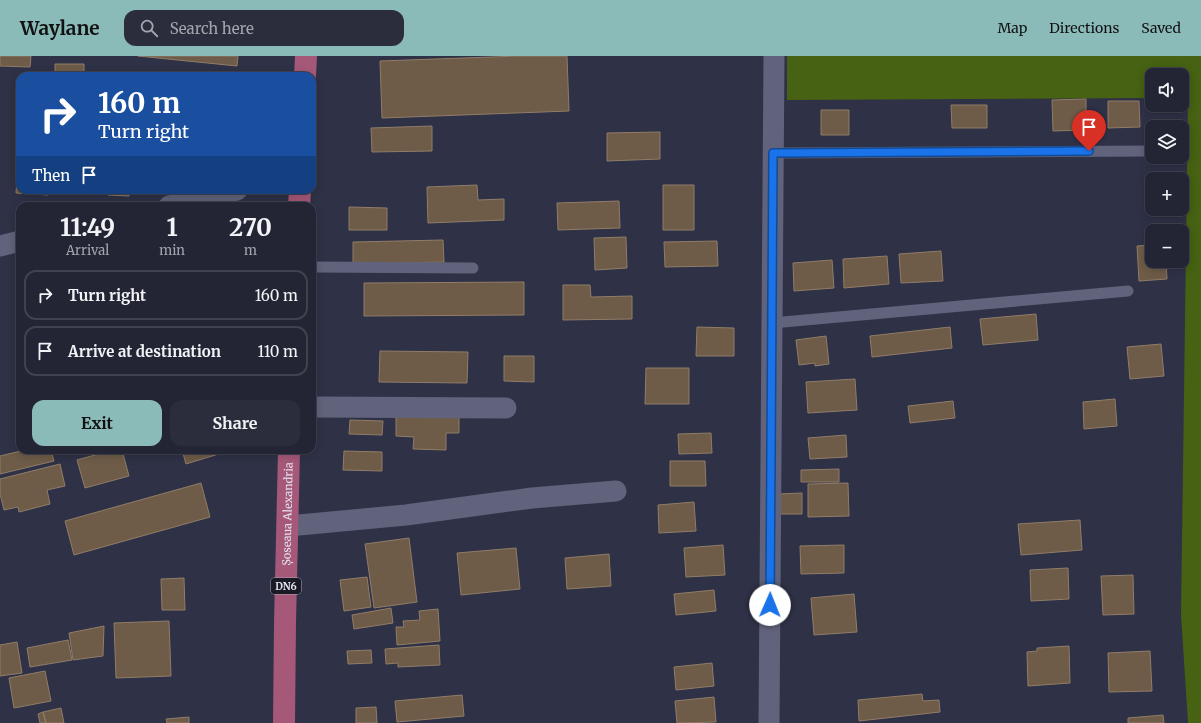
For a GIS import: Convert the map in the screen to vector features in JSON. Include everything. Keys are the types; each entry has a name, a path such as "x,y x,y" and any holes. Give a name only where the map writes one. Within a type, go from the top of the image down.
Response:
{"main road":[{"path":"305,72 306,56"},
{"name":"Șoseaua Alexandria","path":"284,723 289,454"}],"street":[{"path":"769,723 774,56"},
{"path":"186,202 220,194"},
{"path":"0,246 16,242"},
{"path":"316,407 506,408"},
{"path":"288,526 406,515 532,498 616,491"}],"lane":[{"path":"773,153 1145,151"},
{"path":"316,267 474,268"},
{"path":"772,323 1128,291"}],"green space":[{"path":"787,56 1201,56 1201,723 1188,723 1181,615 1186,268 1189,268 1189,224 1186,224 1186,216 1189,216 1189,172 1187,172 1187,164 1189,164 1189,120 1188,120 1189,68 1145,68 1145,98 787,100"}],"building":[{"path":"0,56 31,56 30,67 0,66"},
{"path":"138,56 238,56 237,66"},
{"path":"519,56 567,56 569,111 382,118 380,61"},
{"path":"55,64 84,64 84,72 55,72"},
{"path":"1086,99 1086,130 1053,131 1052,100"},
{"path":"1108,101 1139,101 1140,127 1108,128"},
{"path":"951,105 987,105 987,128 952,128"},
{"path":"821,110 849,110 849,135 821,135"},
{"path":"432,126 432,151 372,152 371,128"},
{"path":"660,132 660,159 607,161 607,133"},
{"path":"477,185 478,200 504,199 504,220 428,223 427,187"},
{"path":"663,185 694,185 694,230 663,230"},
{"path":"129,194 129,196 108,195"},
{"path":"619,201 620,228 558,230 557,203"},
{"path":"349,207 387,208 387,230 349,230"},
{"path":"626,237 627,268 595,270 594,238"},
{"path":"443,240 444,262 353,264 353,242"},
{"path":"717,241 718,266 665,267 664,242"},
{"path":"1145,245 1145,268 1166,268 1167,279 1139,281 1137,246"},
{"path":"941,251 943,281 901,283 899,254"},
{"path":"887,256 889,284 844,288 843,259"},
{"path":"832,260 834,288 794,291 793,263"},
{"path":"524,282 524,315 364,316 364,283"},
{"path":"563,285 590,285 591,297 632,296 632,319 563,320"},
{"path":"1036,314 1038,340 983,345 980,319"},
{"path":"697,327 734,328 734,356 696,356"},
{"path":"950,327 952,348 872,357 870,336"},
{"path":"826,336 829,364 815,366 815,363 799,365 796,340"},
{"path":"1161,344 1164,376 1130,379 1127,347"},
{"path":"380,351 468,352 467,383 379,382"},
{"path":"504,356 534,356 534,382 504,381"},
{"path":"646,368 689,368 689,404 645,404"},
{"path":"855,379 857,410 808,413 806,382"},
{"path":"1115,399 1117,426 1084,429 1083,402"},
{"path":"953,401 955,418 910,423 908,406"},
{"path":"396,414 459,415 459,433 446,433 446,450 413,449 414,437 396,436"},
{"path":"350,420 383,421 382,435 349,434"},
{"path":"711,433 712,453 679,454 678,434"},
{"path":"846,435 847,457 810,459 808,438"},
{"path":"344,451 382,452 382,471 343,470"},
{"path":"16,452 16,454 52,454 54,461 0,474 0,456"},
{"path":"99,454 123,454 129,476 85,488 77,460"},
{"path":"183,454 219,454 186,464"},
{"path":"670,461 705,461 706,486 670,486"},
{"path":"60,464 65,486 47,490 50,504 19,512 18,507 4,510 0,494 0,479"},
{"path":"839,469 839,482 801,482 801,470"},
{"path":"201,483 210,517 74,555 65,521"},
{"path":"848,483 849,516 808,517 808,484"},
{"path":"802,493 802,514 778,514 778,494"},
{"path":"694,502 696,531 659,533 658,505"},
{"path":"1080,520 1082,550 1021,555 1018,524"},
{"path":"409,538 417,602 374,608 365,544"},
{"path":"723,545 725,575 686,577 684,548"},
{"path":"844,545 844,573 801,574 800,546"},
{"path":"516,548 520,589 461,595 457,553"},
{"path":"609,554 611,586 567,589 565,558"},
{"path":"1068,568 1069,599 1031,601 1030,570"},
{"path":"1133,575 1134,614 1103,615 1101,576"},
{"path":"367,577 371,607 344,611 340,580"},
{"path":"184,578 185,610 162,610 161,579"},
{"path":"714,590 716,611 676,615 674,594"},
{"path":"854,594 857,632 814,635 811,598"},
{"path":"391,608 393,623 354,629 352,615"},
{"path":"438,609 440,641 397,645 396,627 404,627 403,621 420,620 419,611"},
{"path":"169,621 171,676 116,678 114,623"},
{"path":"104,626 103,656 73,660 69,633"},
{"path":"68,640 72,660 30,667 27,648"},
{"path":"17,642 22,673 0,676 0,645"},
{"path":"439,645 440,665 398,667 398,663 386,664 385,649"},
{"path":"1069,646 1070,683 1028,686 1027,652 1037,651 1037,648"},
{"path":"371,650 372,663 348,664 347,651"},
{"path":"1150,651 1152,691 1109,692 1108,653"},
{"path":"712,663 714,686 676,690 674,667"},
{"path":"45,671 51,701 14,708 9,678"},
{"path":"922,694 923,701 939,700 940,712 859,721 858,700"},
{"path":"462,695 464,716 397,722 395,701"},
{"path":"714,697 716,722 677,723 675,701"},
{"path":"376,707 377,723 356,723 356,708"},
{"path":"61,708 64,723 46,723 43,712"},
{"path":"43,712 46,723 40,723 38,714"},
{"path":"1163,715 1164,723 1128,723 1128,718"},
{"path":"189,717 189,723 167,723 166,719"}],"route":[{"path":"770,605 773,153 1089,151"}]}
